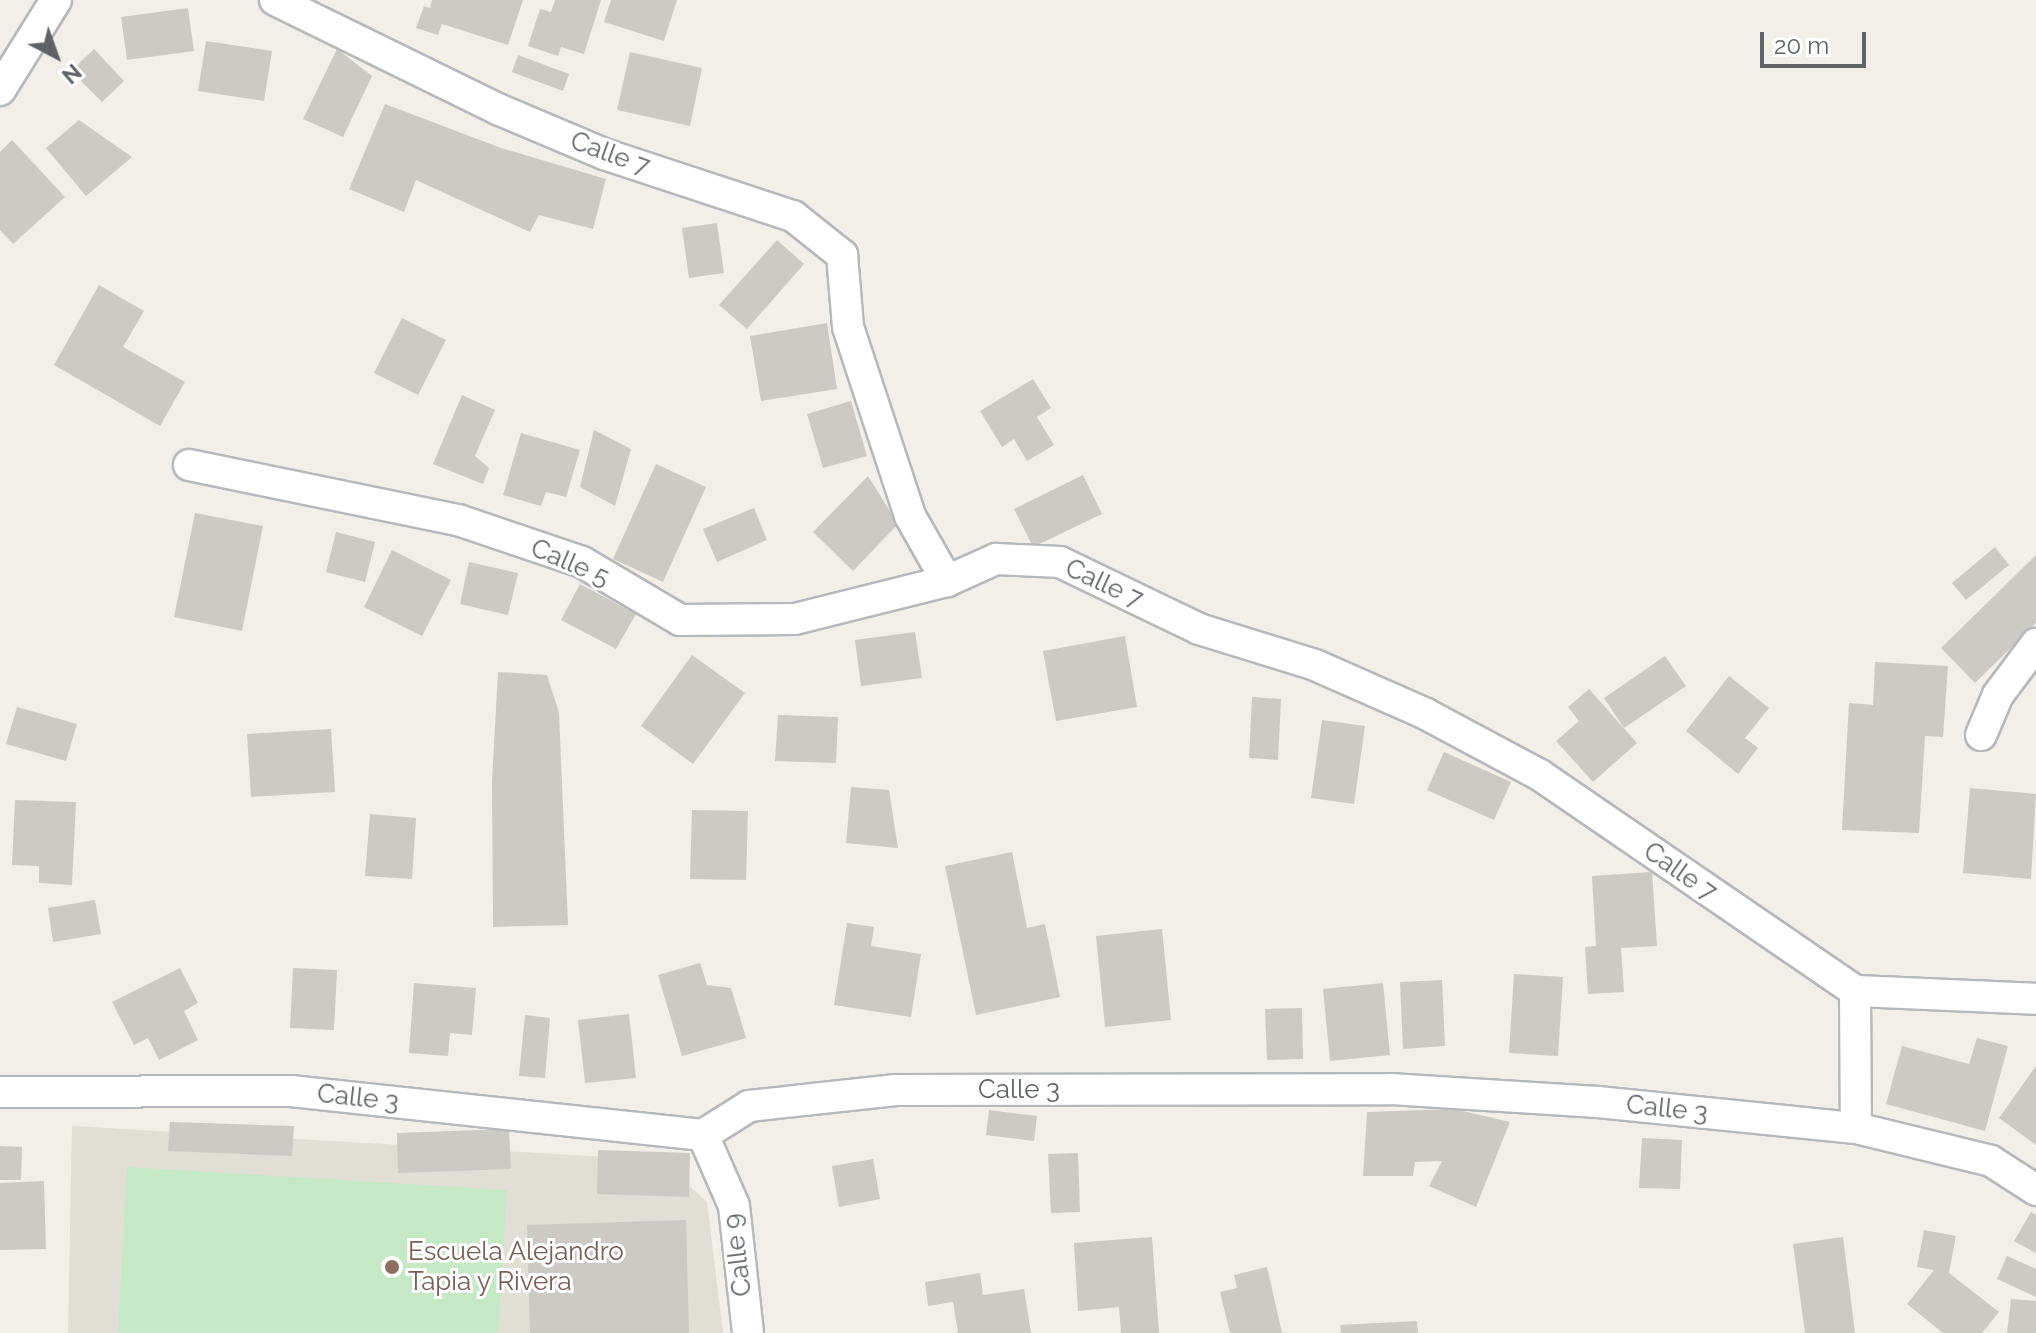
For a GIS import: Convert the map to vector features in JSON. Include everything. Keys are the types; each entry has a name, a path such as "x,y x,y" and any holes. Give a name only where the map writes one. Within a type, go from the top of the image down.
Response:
{"street":[{"path":"0,90 56,0"},
{"name":"Calle 7","path":"275,0 500,110 591,149 793,216 842,255 848,327 910,516 947,581 996,559 1060,562 1199,629 1315,665 1426,714 1540,775 1855,991"},
{"name":"Calle 5","path":"189,465 458,520 582,562 680,620 795,619 947,581"},
{"path":"1981,735 1998,695 2036,644"},
{"path":"1856,1128 1855,991 2036,999"},
{"name":"Calle 3","path":"0,1092 291,1091 703,1135 749,1106 922,1090 1390,1089 1598,1102 1856,1128 1991,1161 2036,1190"},
{"name":"Calle 9","path":"703,1135 734,1206 748,1333"}],"shaded area":[{"name":"Escuela Alejandro Tapia y Rivera","path":"72,1126 660,1160 707,1202 723,1333 68,1333"}],"green space":[{"path":"127,1167 507,1190 498,1333 118,1333"}],"building":[{"path":"432,0 523,0 508,45 442,24 438,35 416,28 424,6 430,8"},
{"path":"555,0 601,0 584,54 561,47 558,56 528,46 540,9 551,12"},
{"path":"611,0 677,0 664,41 604,22"},
{"path":"188,8 194,51 127,60 121,17"},
{"path":"206,41 272,51 264,101 198,91"},
{"path":"94,49 124,81 102,102 71,71"},
{"path":"337,49 372,76 343,137 303,119"},
{"path":"630,52 702,68 690,126 617,110"},
{"path":"518,55 569,74 563,91 512,72"},
{"path":"385,104 501,148 606,179 593,229 539,215 530,232 416,180 404,212 349,189"},
{"path":"79,120 132,157 86,196 46,148"},
{"path":"12,140 65,197 13,244 0,230 0,152"},
{"path":"717,223 724,273 689,278 682,228"},
{"path":"777,240 804,264 747,329 719,305"},
{"path":"99,285 144,311 123,347 185,382 160,426 54,365"},
{"path":"402,318 446,340 418,395 374,373"},
{"path":"827,323 837,389 761,401 750,336"},
{"path":"1033,379 1051,408 1037,417 1054,445 1027,461 1014,439 1002,447 980,411"},
{"path":"462,395 495,410 475,456 489,468 483,484 433,464"},
{"path":"851,401 867,456 823,468 807,414"},
{"path":"594,430 631,449 615,506 580,487"},
{"path":"521,433 580,450 566,497 546,492 541,506 503,495"},
{"path":"656,464 706,487 663,582 613,559"},
{"path":"1083,475 1102,514 1033,547 1014,509"},
{"path":"868,476 898,524 853,571 813,532"},
{"path":"754,508 767,540 717,562 703,529"},
{"path":"195,513 263,526 242,631 174,617"},
{"path":"336,532 375,542 365,582 326,572"},
{"path":"1995,547 2009,565 1966,600 1952,583"},
{"path":"392,550 451,580 422,636 364,607"},
{"path":"2036,555 2036,623 1975,683 1941,648"},
{"path":"469,562 518,573 508,615 460,604"},
{"path":"580,584 636,614 616,649 561,620"},
{"path":"915,632 922,678 861,686 855,640"},
{"path":"1125,636 1137,707 1056,721 1043,651"},
{"path":"692,655 745,693 693,764 641,726"},
{"path":"1665,656 1686,686 1624,728 1604,698"},
{"path":"1875,662 1948,666 1943,737 1925,736 1919,833 1842,830 1849,703 1873,705"},
{"path":"498,672 547,675 559,713 568,925 493,927 492,781"},
{"path":"1729,676 1769,708 1745,738 1758,748 1738,774 1686,731"},
{"path":"1589,689 1637,743 1593,782 1556,741 1579,721 1568,707"},
{"path":"1252,697 1281,699 1278,760 1249,758"},
{"path":"17,707 77,724 66,761 6,744"},
{"path":"778,715 838,717 836,763 775,761"},
{"path":"1322,720 1365,726 1354,804 1311,798"},
{"path":"331,729 335,792 251,797 247,734"},
{"path":"1444,752 1511,782 1494,820 1427,790"},
{"path":"851,787 889,790 898,848 846,843"},
{"path":"1970,788 2036,794 2031,879 1963,873"},
{"path":"15,800 76,802 72,885 39,883 39,866 12,865"},
{"path":"692,810 748,811 746,880 690,879"},
{"path":"370,814 416,818 412,879 365,876"},
{"path":"1012,852 1027,928 1045,924 1060,997 976,1015 945,866"},
{"path":"1652,872 1657,946 1621,948 1624,992 1588,994 1585,947 1596,946 1592,876"},
{"path":"95,900 101,934 53,942 48,908"},
{"path":"847,923 874,927 871,946 921,954 911,1017 834,1005"},
{"path":"1162,929 1171,1020 1105,1027 1096,936"},
{"path":"700,963 707,985 731,988 746,1038 682,1056 658,975"},
{"path":"180,968 198,1003 184,1011 198,1040 159,1060 148,1038 134,1045 112,1002"},
{"path":"293,968 337,970 334,1030 290,1028"},
{"path":"1514,974 1563,977 1558,1056 1509,1053"},
{"path":"1442,980 1445,1046 1403,1049 1400,982"},
{"path":"414,983 476,988 472,1035 450,1033 448,1056 409,1053"},
{"path":"1383,983 1390,1055 1330,1061 1323,989"},
{"path":"1302,1008 1303,1059 1267,1060 1265,1009"},
{"path":"629,1014 636,1078 585,1083 578,1020"},
{"path":"525,1015 550,1018 545,1078 519,1076"},
{"path":"1977,1038 2008,1046 1985,1131 1886,1104 1902,1046 1969,1064"},
{"path":"2036,1066 2036,1145 1999,1118"},
{"path":"1454,1109 1510,1122 1476,1207 1429,1186 1442,1161 1415,1162 1413,1176 1363,1176 1367,1112"},
{"path":"989,1110 1037,1116 1034,1141 986,1135"},
{"path":"170,1122 294,1126 292,1156 168,1151"},
{"path":"509,1129 511,1169 398,1173 397,1133"},
{"path":"1642,1138 1682,1140 1680,1189 1639,1188"},
{"path":"0,1146 22,1147 21,1180 0,1180"},
{"path":"598,1150 690,1153 689,1197 597,1194"},
{"path":"1078,1153 1080,1212 1051,1213 1048,1154"},
{"path":"873,1159 880,1199 839,1207 832,1166"},
{"path":"44,1181 46,1249 0,1250 0,1183"},
{"path":"2031,1212 2036,1215 2036,1253 2014,1241"},
{"path":"686,1220 689,1333 530,1333 527,1225"},
{"path":"1924,1230 1956,1236 1949,1273 1999,1312 1982,1333 1943,1333 1907,1304 1934,1270 1917,1267"},
{"path":"1152,1237 1159,1333 1121,1333 1119,1307 1078,1311 1074,1243"},
{"path":"1843,1237 1855,1333 1805,1333 1793,1244"},
{"path":"2007,1256 2036,1269 2036,1297 1997,1279"},
{"path":"1267,1267 1282,1333 1230,1333 1220,1292 1237,1288 1234,1275"},
{"path":"980,1273 983,1295 1024,1289 1031,1333 958,1333 953,1302 928,1306 925,1282"},
{"path":"2011,1299 2036,1301 2036,1333 2007,1333"},
{"path":"1417,1321 1418,1333 1341,1333 1340,1325"}],"place":[{"name":"Escuela Alejandro Tapia y Rivera","path":"392,1267"}]}
